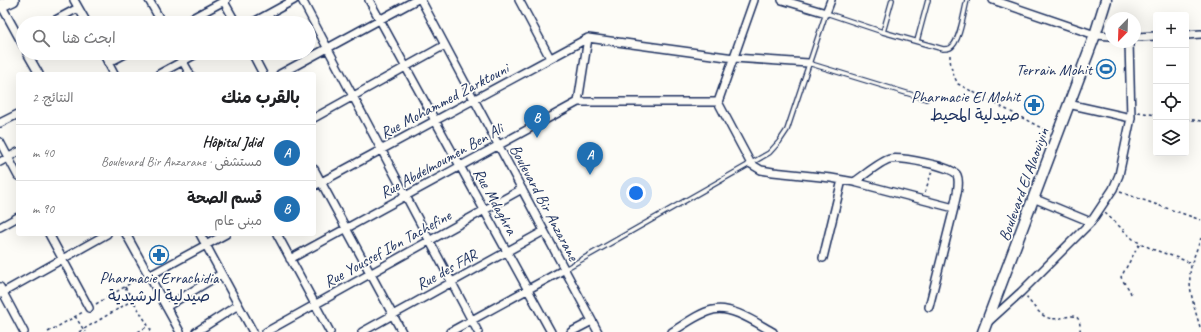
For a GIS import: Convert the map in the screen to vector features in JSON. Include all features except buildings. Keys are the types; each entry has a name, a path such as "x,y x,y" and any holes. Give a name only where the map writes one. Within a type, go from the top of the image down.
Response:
{"main road":[{"path":"0,5 13,0"}],"street":[{"path":"74,0 82,16"},
{"path":"149,0 158,16"},
{"path":"196,16 225,0 233,16"},
{"path":"265,16 294,0"},
{"path":"302,0 311,16"},
{"name":"Rue Mdaghra","path":"369,0 552,332"},
{"path":"316,54 416,0"},
{"name":"Boulevard Bir Anzarane","path":"421,0 598,332"},
{"path":"519,0 550,58"},
{"path":"754,0 718,102 751,164 761,170 854,182 954,208"},
{"path":"782,0 826,13 831,0"},
{"path":"994,0 1095,35 1105,36"},
{"name":"Boulevard El Alaouiyin","path":"984,328 1095,35 1104,1"},
{"path":"0,5 16,31"},
{"path":"63,16 78,8"},
{"path":"316,26 478,332"},
{"path":"1189,35 1201,34"},
{"path":"1141,36 1153,36"},
{"path":"578,102 588,38 734,58 808,63"},
{"name":"Rue Mohammed Zarktouni","path":"316,185 588,38"},
{"path":"316,117 445,45"},
{"path":"984,328 1092,222 1113,189 1119,175 1131,114 1129,48"},
{"path":"31,60 38,72"},
{"path":"106,60 113,72"},
{"path":"108,63 114,60"},
{"path":"256,60 262,72"},
{"path":"284,72 306,60"},
{"path":"163,72 183,61 189,72"},
{"name":"Rue Abdelmoumen Ben Ali","path":"290,259 578,102 718,102"},
{"path":"1068,104 1131,114"},
{"path":"0,123 16,115"},
{"path":"0,142 16,172"},
{"path":"0,162 16,153"},
{"path":"854,182 889,159 900,158 950,169 955,172 958,177 958,186 954,208 929,307"},
{"path":"316,173 402,332"},
{"path":"823,258 842,180"},
{"name":"Rue Youssef Ibn Tachefine","path":"266,332 522,189"},
{"path":"1033,198 1092,222"},
{"path":"0,227 16,218"},
{"name":"Rue des FAR","path":"362,332 544,231"},
{"path":"50,236 89,308"},
{"path":"24,332 1,291 103,236"},
{"path":"127,236 180,332"},
{"path":"201,236 253,332"},
{"path":"148,275 222,236"},
{"path":"278,236 330,332"},
{"path":"450,332 565,269"},
{"path":"166,307 221,274"},
{"path":"196,332 238,305"},
{"path":"672,332 706,313 713,310 724,309 738,314 773,332"},
{"path":"571,332 592,321"}],"lane":[{"path":"883,32 892,0"},
{"path":"917,41 928,0"},
{"path":"565,269 769,153 787,130 808,63 826,13 883,32 943,49 950,48 954,45 967,0"},
{"path":"808,63 926,99"}],"path":[{"path":"950,48 950,62 953,76 958,84 1056,136"},
{"path":"1131,114 1153,115"},
{"path":"1189,119 1201,121"},
{"path":"923,200 933,165"},
{"path":"1113,189 1201,220"},
{"path":"1101,208 1128,235 1140,243 1192,263"},
{"path":"1200,327 1191,296 1190,276 1192,263 1201,238"},
{"path":"1131,294 1129,287 1123,282 1121,277 1140,243"},
{"path":"48,332 125,286 148,275"},
{"path":"125,286 152,332"},
{"path":"1021,292 1038,312 1047,318 1055,319 1070,315 1078,318 1080,332"},
{"path":"79,332 133,300"},
{"path":"75,316 85,332"},
{"path":"138,332 148,326"}],"place":[{"name":"Terrain Mohit","path":"1106,69"},
{"name":"Pharmacie El Mohit صيدلية المحيط","path":"1034,105"},
{"name":"قسم الصحة","path":"537,138"},
{"name":"Hôpital Jdid","path":"590,175"},
{"name":"Pharmacie Errachidia صيدلية الرشيدية","path":"159,255"}]}
